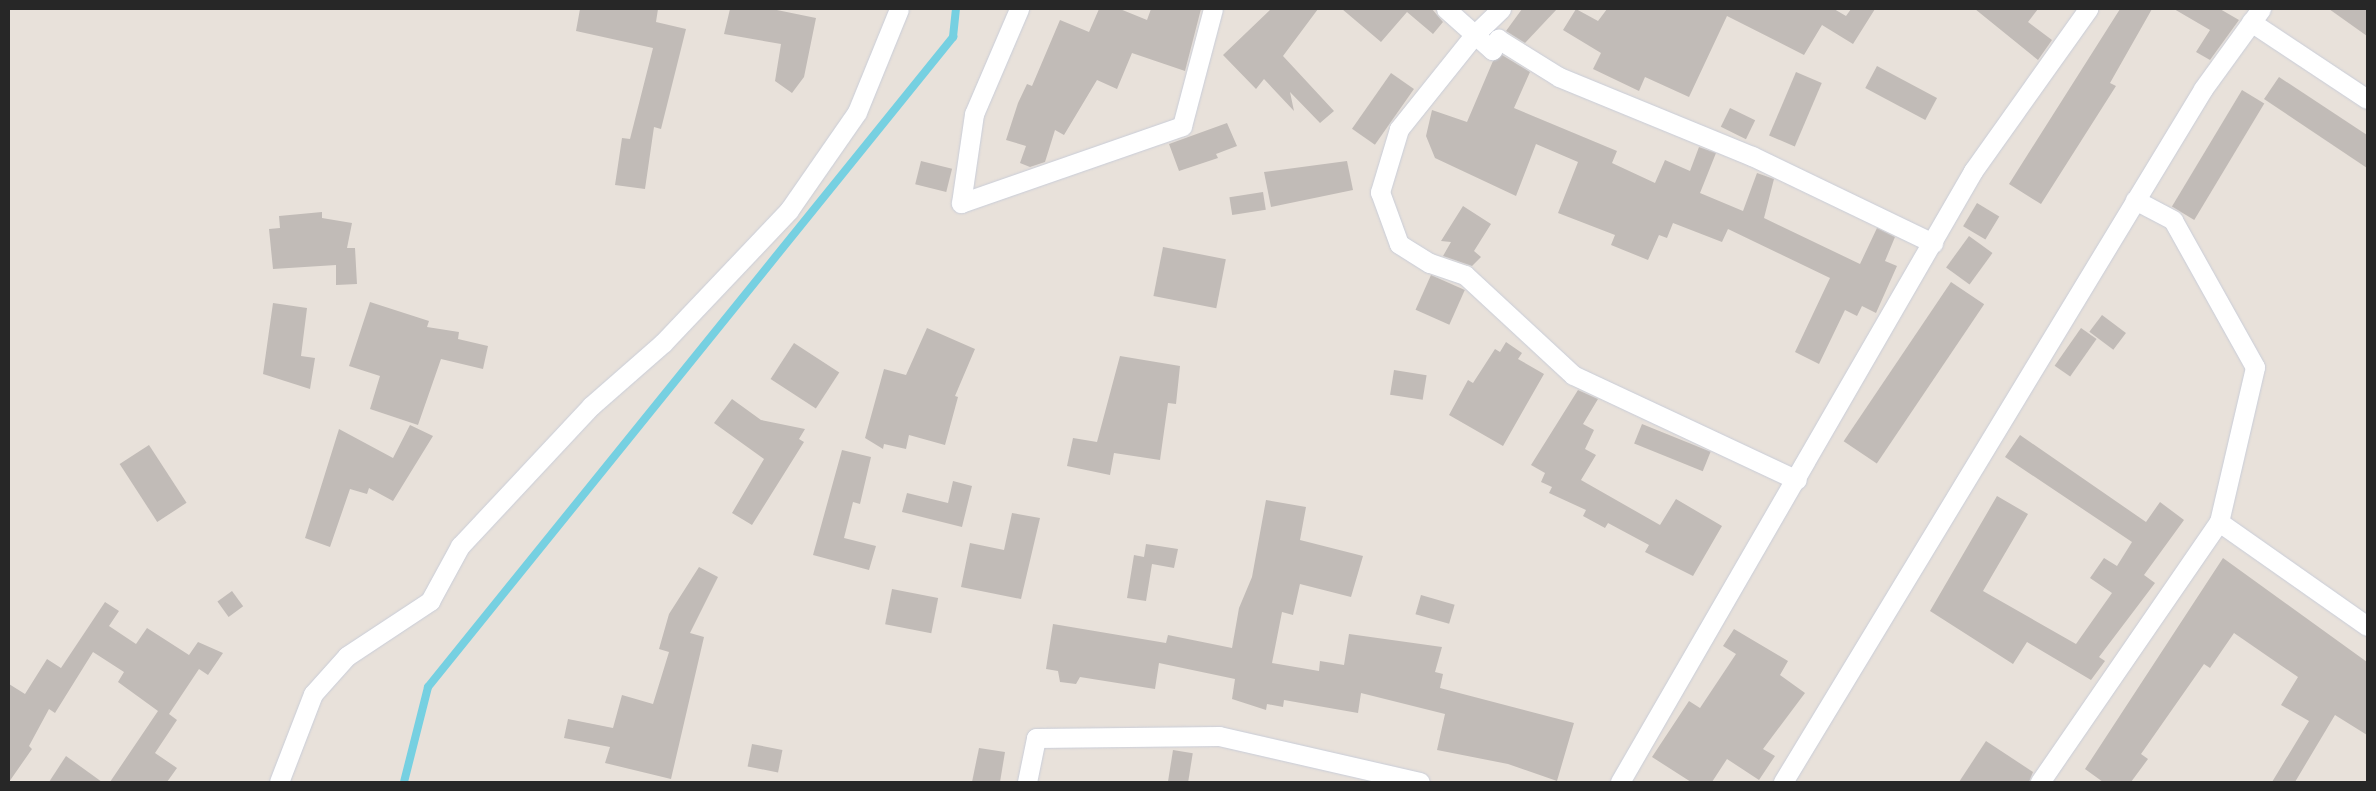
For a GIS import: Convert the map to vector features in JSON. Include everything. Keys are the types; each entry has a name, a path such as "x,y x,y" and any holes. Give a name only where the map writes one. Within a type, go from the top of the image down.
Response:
{"street":[{"path":"279,782 313,694 347,656 430,601 460,546 591,406 663,343 789,210 858,112 899,9"},
{"path":"1018,9 974,114 961,202 1182,126 1213,9"},
{"path":"1446,9 1492,50 1498,39 1559,77 1752,156 1933,243"},
{"path":"1501,9 1475,34 1399,128 1380,192 1399,244 1430,263 1465,275 1573,375 1797,480"},
{"path":"1620,782 1797,480 1973,171 2088,9"},
{"path":"1783,782 2203,89 2256,15 2367,99"},
{"path":"2040,782 2219,522 2254,367 2173,220 2135,200"},
{"path":"2219,522 2367,626"},
{"path":"1027,782 1036,738 1219,736 1420,782"}],"building":[{"path":"580,9 658,9 656,22 686,29 661,129 654,127 645,189 615,185 622,138 630,139 653,48 576,31"},
{"path":"730,9 772,9 816,18 804,77 792,93 775,81 781,44 724,34"},
{"path":"1099,9 1120,9 1147,20 1151,9 1201,9 1185,71 1132,53 1117,89 1097,80 1064,135 1055,130 1045,162 1030,167 1020,163 1026,146 1006,140 1018,103 1027,84 1032,86 1060,20 1089,32"},
{"path":"1271,9 1318,9 1283,56 1334,111 1320,123 1290,92 1294,111 1264,79 1256,89 1223,55"},
{"path":"1342,9 1432,9 1443,22 1433,34 1407,12 1381,42"},
{"path":"1522,9 1557,9 1525,43 1506,31"},
{"path":"1576,9 1598,21 1607,9 1834,9 1846,16 1851,9 1875,9 1853,44 1822,25 1804,55 1727,16 1689,97 1645,77 1639,91 1593,69 1601,53 1563,30"},
{"path":"1975,9 2038,9 2028,22 2052,40 2038,60"},
{"path":"2120,9 2152,9 2110,83 2116,86 2041,204 2009,184"},
{"path":"2174,9 2220,9 2239,20 2210,60 2196,52 2210,30"},
{"path":"2329,9 2367,9 2367,36"},
{"path":"1502,55 1530,72 1514,108 1617,151 1612,163 1655,183 1665,160 1690,171 1699,147 1716,153 1700,193 1743,211 1757,173 1774,179 1764,218 1860,264 1877,228 1895,237 1885,261 1897,266 1876,313 1862,306 1857,316 1845,310 1819,364 1795,352 1830,278 1728,229 1722,242 1673,223 1667,238 1659,235 1648,260 1611,245 1615,235 1558,213 1578,162 1536,144 1516,196 1435,158 1426,136 1432,110 1467,122 1493,61"},
{"path":"1877,66 1937,98 1925,120 1865,88"},
{"path":"1796,72 1822,83 1795,146 1769,136"},
{"path":"1391,73 1414,89 1375,145 1352,129"},
{"path":"2279,77 2367,135 2367,168 2264,99"},
{"path":"2242,90 2264,103 2194,220 2172,207"},
{"path":"1730,108 1755,120 1746,139 1721,127"},
{"path":"1227,123 1237,146 1216,154 1218,158 1179,171 1169,144"},
{"path":"921,161 952,169 946,192 915,184"},
{"path":"1347,161 1353,190 1271,207 1264,172"},
{"path":"1263,192 1266,210 1232,215 1229,197"},
{"path":"1977,203 1999,216 1985,240 1963,226"},
{"path":"1463,206 1491,224 1474,251 1481,257 1472,266 1443,256 1451,242 1441,241"},
{"path":"322,212 322,218 352,223 347,248 355,248 357,284 336,285 336,265 273,269 269,229 280,228 279,216"},
{"path":"1969,236 1992,253 1970,285 1946,268"},
{"path":"1163,247 1226,259 1216,308 1153,296"},
{"path":"1431,275 1465,290 1449,325 1416,310"},
{"path":"1951,282 1984,304 1877,464 1844,441"},
{"path":"370,302 429,321 427,327 459,332 458,339 488,346 483,369 441,359 418,425 370,409 380,376 349,366"},
{"path":"273,303 307,308 301,356 315,358 310,389 263,374"},
{"path":"2102,315 2126,333 2113,350 2089,332"},
{"path":"927,328 975,349 955,396 958,397 945,445 909,435 906,449 884,444 883,449 865,438 884,369 906,375"},
{"path":"2081,328 2097,339 2070,377 2055,366"},
{"path":"1506,342 1522,353 1518,359 1544,374 1503,446 1449,415 1468,380 1473,383 1495,349 1500,352"},
{"path":"794,343 839,372 816,408 771,379"},
{"path":"1120,356 1180,366 1176,404 1168,403 1160,460 1114,453 1110,475 1067,466 1073,438 1097,442"},
{"path":"1394,370 1427,375 1423,400 1390,395"},
{"path":"1578,390 1598,399 1583,424 1594,430 1585,449 1596,455 1581,480 1660,525 1676,499 1722,526 1693,576 1645,552 1649,545 1608,523 1605,528 1583,516 1586,510 1549,493 1552,487 1541,482 1545,473 1531,465"},
{"path":"732,399 761,420 805,429 799,439 804,442 752,525 732,513 764,459 714,423"},
{"path":"1642,424 1711,452 1703,471 1634,443"},
{"path":"410,425 433,436 393,501 369,488 367,494 350,489 330,547 305,538 339,429 393,458"},
{"path":"2020,435 2146,522 2160,502 2184,520 2144,575 2155,583 2099,657 2105,661 2091,680 2027,642 2013,664 1930,611 1997,496 2028,514 1983,591 2076,644 2112,593 2090,578 2104,558 2117,566 2132,542 2005,457"},
{"path":"149,445 187,503 157,522 120,464"},
{"path":"842,450 871,457 860,504 853,502 844,538 876,546 869,570 813,555"},
{"path":"953,481 972,486 962,527 902,512 907,493 948,503"},
{"path":"1266,500 1306,507 1300,540 1363,556 1351,597 1300,584 1293,615 1282,612 1272,663 1319,671 1320,661 1344,665 1349,634 1442,647 1435,672 1443,674 1440,688 1574,723 1557,781 1508,764 1437,750 1445,714 1361,693 1358,713 1284,700 1283,707 1267,704 1266,710 1232,699 1235,679 1159,663 1155,689 1080,677 1076,684 1060,682 1058,671 1046,669 1053,624 1166,643 1168,635 1232,648 1239,608 1252,577"},
{"path":"1012,513 1040,518 1021,599 961,587 970,543 1004,550"},
{"path":"1146,544 1178,549 1174,568 1152,564 1146,601 1127,598 1134,555 1144,557"},
{"path":"2223,558 2367,662 2367,735 2335,715 2295,782 2272,782 2309,721 2281,705 2298,677 2234,633 2210,668 2204,664 2141,754 2148,759 2131,782 2103,782 2085,769"},
{"path":"699,567 718,577 690,633 704,637 671,779 605,763 610,747 564,738 568,719 613,728 622,695 653,704 669,652 659,649 669,614"},
{"path":"892,589 938,598 931,633 885,624"},
{"path":"232,591 243,606 229,617 217,602"},
{"path":"1421,595 1455,605 1449,624 1415,614"},
{"path":"105,602 119,611 109,626 136,644 147,628 189,655 198,642 223,653 208,675 199,669 169,714 177,720 155,753 177,768 167,782 110,782 158,711 118,682 124,672 93,652 55,713 49,709 29,746 32,749 9,782 9,684 25,694 47,659 61,668"},
{"path":"1734,629 1788,661 1780,675 1805,693 1763,749 1775,756 1759,780 1727,759 1712,782 1691,782 1652,757 1689,701 1700,708 1736,654 1723,646"},
{"path":"1986,741 2033,772 2029,782 1959,782"},
{"path":"752,744 782,750 778,772 748,767"},
{"path":"979,748 1005,752 1000,782 972,782"},
{"path":"1173,750 1193,753 1188,782 1168,782"},
{"path":"66,756 102,782 49,782"}],"waterway":[{"path":"404,782 428,687 953,37 956,9"}]}
